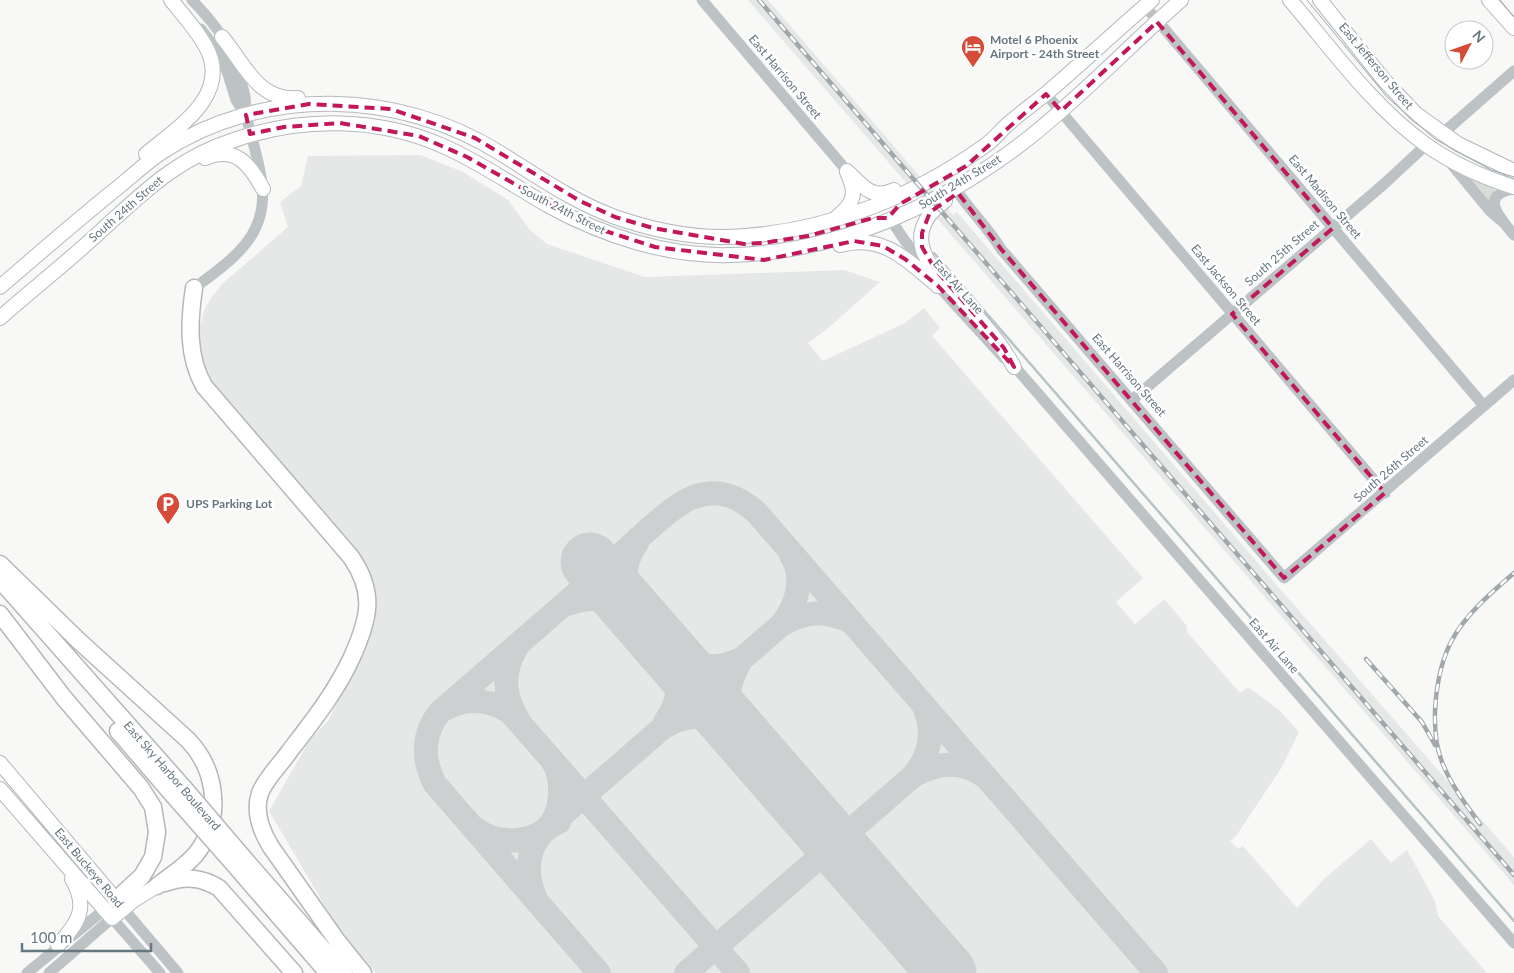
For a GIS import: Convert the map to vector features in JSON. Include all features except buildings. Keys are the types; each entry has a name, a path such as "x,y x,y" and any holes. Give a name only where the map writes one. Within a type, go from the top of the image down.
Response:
{"highway":[{"path":"194,288 190,320 192,350 194,363 204,386 351,556 364,582 368,607 365,624 346,670 323,707 264,786 258,806 263,833 271,847 338,942 363,973"},
{"path":"0,564 79,641 188,740 198,751 206,765 214,800 213,815 209,828 200,848 192,858 157,886"},
{"name":"East Sky Harbor Boulevard","path":"0,580 243,866 344,973"},
{"name":"East Sky Harbor Boulevard","path":"0,595 178,791"},
{"path":"0,614 64,698 140,788 153,807 158,832 153,857 142,876 114,909"},
{"name":"East Sky Harbor Boulevard","path":"243,866 328,973"},
{"path":"157,886 176,879 188,878 202,879 219,888 294,973"}],"main road":[{"path":"85,213 106,189 196,111 208,93 212,74 210,56 200,37 172,0"},
{"name":"South 24th Street","path":"0,318 135,199 176,167 214,147 250,134 317,123 340,123 382,128 420,136 467,157 550,206 587,225 622,238 655,247 729,256 801,247 888,220 956,191 976,174 1024,142 1061,111 1181,0"},
{"name":"East Jefferson Street","path":"1290,0 1372,96 1402,126 1446,158 1472,172 1514,188"},
{"name":"East Jefferson Street","path":"1320,0 1406,104 1442,134 1474,153 1514,171"},
{"path":"1489,0 1514,28"},
{"name":"South 24th Street","path":"0,287 85,213 163,152 208,128 246,115 273,108 309,104 341,103 374,106 412,114 456,129 475,138 580,201 615,217 653,228 722,237 769,234 818,224 861,210 919,186 983,148 1148,3"},
{"path":"222,38 257,83 270,93 290,98 352,97 374,106"},
{"path":"847,171 865,188 882,195 930,172 1006,126"},
{"path":"722,237 744,244 762,243 808,236 872,218 888,220 896,207 949,178 977,156 983,148"},
{"path":"102,230 176,175 214,154 230,155 244,161 254,171 263,189"},
{"path":"836,218 852,200 853,187 847,171"},
{"path":"956,191 930,212 922,233 922,247 928,261 1004,348 1014,367"},
{"path":"729,256 764,260 797,255 854,241 868,241 895,252 938,286"},
{"name":"East Buckeye Road","path":"0,763 114,909"},
{"name":"East Buckeye Road","path":"0,789 60,859 114,909"},
{"path":"58,946 75,926 79,916 80,905 77,888 60,859"},
{"path":"114,909 157,886"}],"street":[{"path":"172,0 213,43 225,67 236,100 246,115"},
{"path":"192,0 222,38 243,88 246,115 263,189 261,213 252,236 238,252 194,288"},
{"name":"East Harrison Street","path":"702,0 847,171"},
{"name":"East Madison Street","path":"1148,3 1158,22 1484,406"},
{"path":"1442,134 1514,71"},
{"name":"East Jackson Street","path":"1046,94 1385,492"},
{"name":"South 25th Street","path":"1132,400 1384,184 1426,145"},
{"name":"East Jefferson Street","path":"1446,158 1490,210 1514,234"},
{"name":"East Jefferson Street","path":"1503,222 1494,208 1495,198 1501,191 1514,188"},
{"name":"East Harrison Street","path":"956,191 994,237 1001,250 1284,578"},
{"name":"East Air Lane","path":"888,220 888,227 901,244 994,348 1014,367"},
{"name":"East Air Lane","path":"888,220 918,257 990,337 1514,943"},
{"name":"South 26th Street","path":"1284,578 1514,380"},
{"path":"27,973 58,946 114,909"},
{"path":"49,973 114,909"},
{"name":"East Buckeye Road","path":"114,909 160,973"},
{"name":"East Buckeye Road","path":"114,909 178,973"}],"highlighted area":[{"path":"1157,22 1333,228 1232,314 1385,493 1284,578 1001,249 958,193 930,212 922,233 922,247 935,269 1004,348 1014,367 938,286 905,259 883,246 854,241 764,260 655,247 587,225 467,157 419,136 340,123 284,127 250,134 246,115 309,104 391,109 475,138 580,201 615,217 653,228 744,244 762,243 808,236 873,218 888,218 900,204 966,166 1046,94 1061,111"}],"shaded area":[{"path":"748,0 768,0 953,215 957,212 1281,590 1514,857 1514,885"},
{"path":"420,155 463,172 508,200 530,230 547,244 645,277 844,270 880,282 826,330 808,343 823,361 905,323 924,308 940,328 932,336 1143,578 1116,602 1135,624 1165,600 1187,626 1188,633 1240,693 1248,687 1278,709 1299,732 1282,767 1236,836 1230,841 1238,849 1243,846 1297,908 1324,879 1371,839 1391,863 1407,850 1435,901 1438,916 1487,973 376,973 353,947 329,913 269,811 311,738 328,721 368,638 369,573 352,545 211,383 206,375 200,356 198,333 205,308 221,285 288,227 280,202 301,186 308,156"},
{"path":"1468,176 1495,189 1489,203"}],"waterway":[{"path":"934,253 1514,921"}],"taxiway":[{"path":"599,973 435,784 426,756 427,737 430,728 441,711 652,526 685,501 711,493 735,498 757,513 1156,973"},
{"path":"637,543 627,563 626,582 631,602 642,622"},
{"path":"546,829 781,625 795,601 797,592 798,573 791,555"},
{"path":"564,605 585,600 604,600 621,606 639,619"},
{"path":"781,625 808,614 816,613 833,615 852,622"},
{"path":"517,647 509,665 506,683 509,701 518,719"},
{"path":"666,650 674,656 701,666 719,666 738,660"},
{"path":"665,722 675,704 678,686 677,677 666,650"},
{"path":"740,662 731,682 729,699 733,717 742,736"},
{"path":"447,708 463,702 479,701 495,705 510,712 738,973"},
{"path":"686,973 913,776 927,752 929,743 929,726 924,707"},
{"path":"668,725 688,718 707,718 734,731 742,738"},
{"path":"476,829 483,834 501,840 529,838 545,830 555,816 560,797 559,778 553,762"},
{"path":"913,776 931,768 948,765 966,767 984,776"},
{"path":"535,897 529,875 531,854 540,835 559,822"}],"runway":[{"path":"590,562 947,973"}],"tram line":[{"path":"1307,0 1387,97 1435,139 1491,170 1514,177"},
{"path":"1500,0 1514,17"}],"railway":[{"path":"759,0 1514,875"},
{"path":"1480,824 1454,787 1442,762 1438,748 1435,717 1438,684 1446,653 1464,621 1514,573"},
{"path":"1366,659 1422,722 1435,745"}],"place":[{"name":"Motel 6 Phoenix Airport - 24th Street","path":"973,68"},
{"name":"UPS Parking Lot","path":"168,525"}]}
